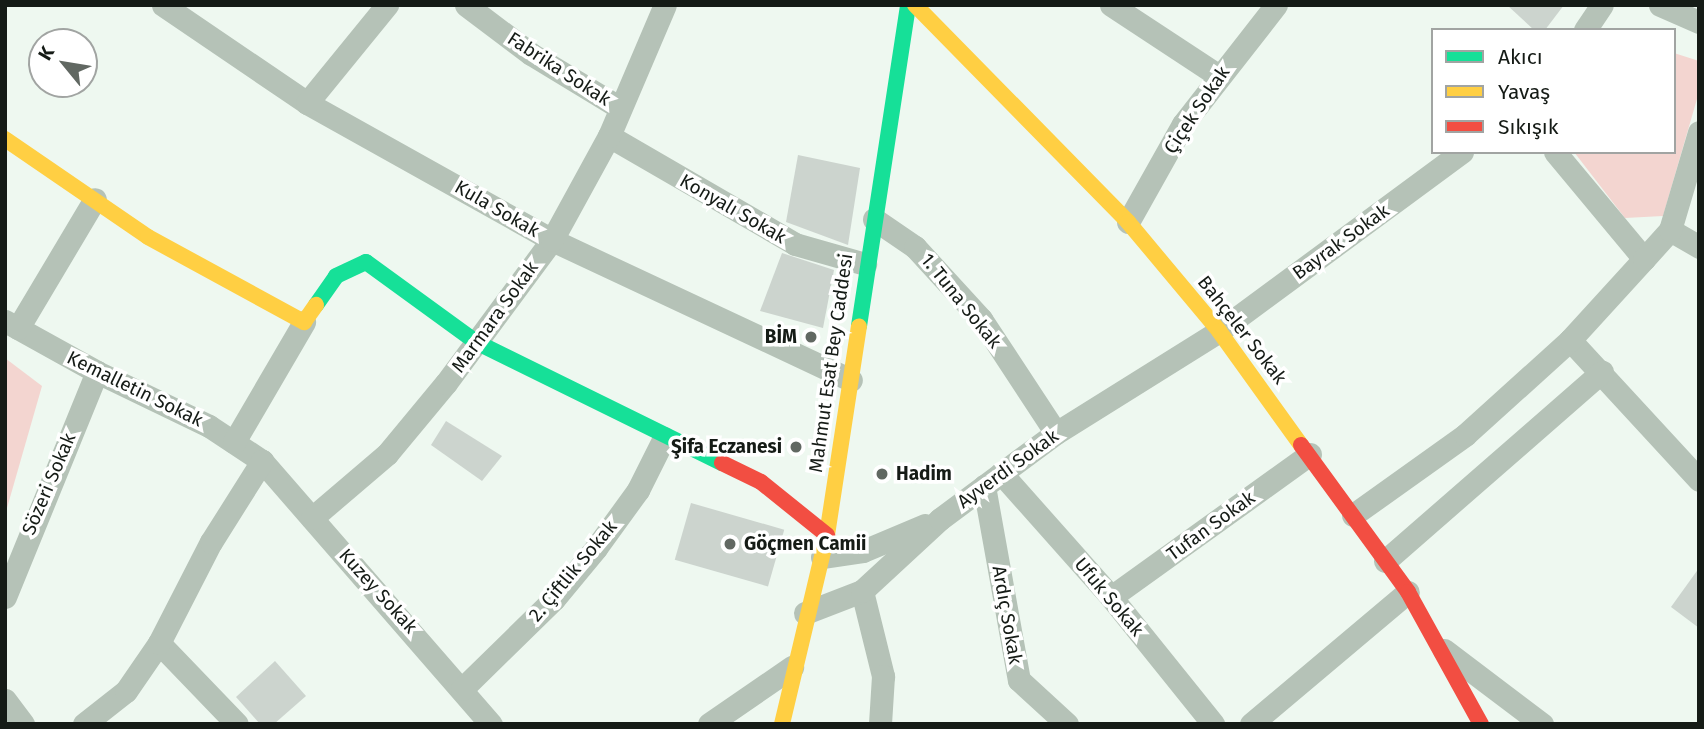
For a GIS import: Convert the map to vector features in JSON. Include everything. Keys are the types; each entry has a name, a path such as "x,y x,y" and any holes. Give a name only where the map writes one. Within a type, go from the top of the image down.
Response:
{"street":[{"name":"Kula Sokak","path":"163,5 307,103 552,240 850,380"},
{"path":"307,103 387,5"},
{"name":"Fabrika Sokak","path":"466,5 531,54 620,108"},
{"name":"Marmara Sokak","path":"312,518 387,454 552,240 610,136 665,5"},
{"name":"Mahmut Esat Bey Caddesi","path":"782,724 792,667 824,546 865,264 908,5"},
{"name":"Bahçeler Sokak","path":"915,5 1128,222 1219,331 1408,592 1481,724"},
{"path":"1111,5 1219,76"},
{"name":"Çiçek Sokak","path":"1128,222 1183,124 1276,5"},
{"path":"1586,28 1602,5"},
{"path":"1660,5 1699,22"},
{"path":"1353,515 1465,435 1570,340 1644,259 1670,230 1699,132"},
{"name":"Konyalı Sokak","path":"610,136 795,244 865,264"},
{"path":"5,139 201,268 304,322"},
{"name":"Bayrak Sokak","path":"1219,331 1459,154"},
{"path":"1557,154 1644,259"},
{"path":"12,324 95,199"},
{"name":"1. Tuna Sokak","path":"874,219 915,247 981,319 1056,433"},
{"path":"1670,230 1699,233"},
{"path":"1670,230 1699,247"},
{"path":"234,442 304,322 336,276 366,262 476,342 664,438 761,481 824,546 863,551 940,519"},
{"name":"Kemalletin Sokak","path":"12,324 97,372 234,442 262,461"},
{"name":"Ayverdi Sokak","path":"805,613 862,591 940,519 1056,433 1219,331"},
{"path":"1570,340 1699,480"},
{"name":"Sözeri Sokak","path":"5,597 97,372"},
{"path":"1385,561 1602,372"},
{"name":"2. Çiftlik Sokak","path":"462,689 554,599 596,548 638,490 664,438"},
{"name":"Tufan Sokak","path":"1111,597 1310,454"},
{"path":"84,724 126,691 159,643 211,542 262,461"},
{"name":"Kuzey Sokak","path":"262,461 491,724"},
{"name":"Ufuk Sokak","path":"993,480 1111,597 1213,724"},
{"name":"Ardıç Sokak","path":"993,480 1019,680 1067,724"},
{"path":"862,591 883,676 880,724"},
{"path":"1251,724 1408,592"},
{"path":"159,643 237,724"},
{"path":"1437,645 1542,724"},
{"path":"709,724 792,667"},
{"path":"5,700 23,724"}],"shaded area":[{"path":"1676,54 1699,61 1699,92 1663,216 1625,218 1576,154 1676,154"},
{"path":"5,358 42,386 5,515"}],"building":[{"path":"1507,5 1564,5 1547,28 1532,28"},
{"path":"798,155 860,168 848,245 786,222"},
{"path":"782,253 834,270 823,328 760,311"},
{"path":"446,421 502,456 482,481 431,445"},
{"name":"Göçmen Camii","path":"691,503 784,530 768,586 675,560"},
{"path":"1699,568 1699,628 1671,607"},
{"path":"275,661 306,696 274,724 260,724 236,697"}],"traffic: fast":[{"path":"859,326 908,5"},
{"path":"316,305 336,276 366,262 476,342 722,463"}],"traffic: slow":[{"path":"915,5 1128,222 1219,331 1301,445"},
{"path":"5,139 148,237 304,322 316,305"},
{"path":"782,724 827,535 859,326"}],"traffic: jam":[{"path":"1301,445 1408,592 1481,724"},
{"path":"722,463 761,482 827,535"}],"place":[{"name":"BİM","path":"811,337"},
{"name":"Şifa Eczanesi","path":"796,447"},
{"name":"Hadim","path":"882,474"},
{"name":"Göçmen Camii","path":"730,544"}]}
